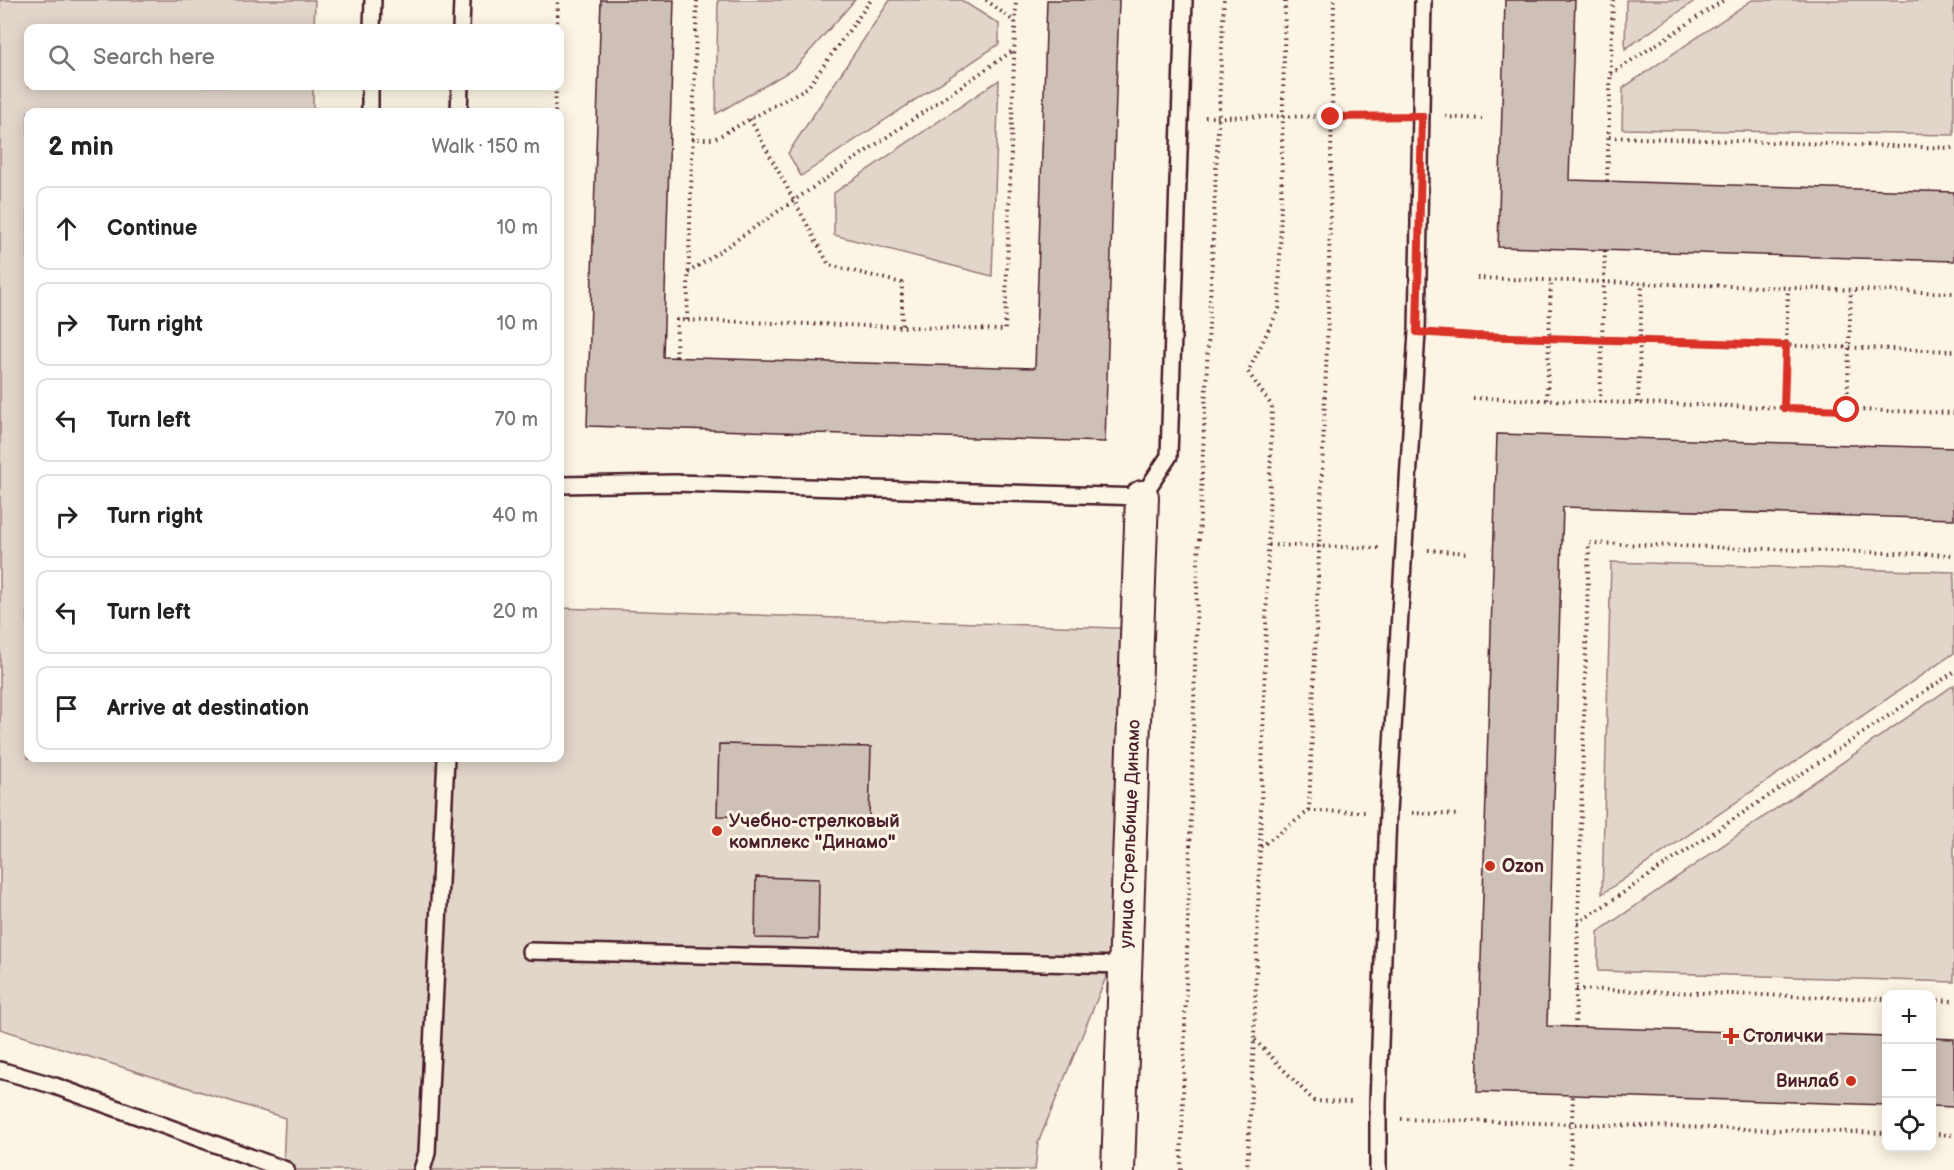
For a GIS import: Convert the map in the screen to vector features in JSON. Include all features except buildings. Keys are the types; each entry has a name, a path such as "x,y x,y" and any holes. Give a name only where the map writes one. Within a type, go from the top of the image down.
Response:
{"street":[{"name":"улица Стрельбище Динамо","path":"1118,1170 1142,497"}],"lane":[{"path":"372,24 373,0"},
{"path":"461,24 462,0"},
{"path":"564,485 675,483 1142,497 1169,456 1184,0"},
{"path":"1378,1170 1380,1119 1378,1103 1388,812 1417,332 1423,0"},
{"path":"370,90 370,108"},
{"path":"459,108 460,90"},
{"path":"422,1170 427,1153 446,762"},
{"path":"530,951 1125,965"},
{"path":"0,1070 55,1086 286,1170"}],"path":[{"path":"557,24 558,0"},
{"path":"687,320 697,0"},
{"path":"692,139 714,139 808,87 871,0"},
{"path":"986,0 1015,22"},
{"path":"676,357 677,320 1005,330 1016,0"},
{"path":"1181,1170 1198,559 1224,0"},
{"path":"1247,1170 1254,1040 1272,406 1248,372 1279,308 1285,0"},
{"path":"1260,847 1309,811 1328,318 1334,0"},
{"path":"1607,181 1613,0"},
{"path":"1611,74 1724,0"},
{"path":"688,273 1014,50"},
{"path":"555,108 556,90"},
{"path":"1180,116 1422,116 1482,119"},
{"path":"750,119 830,265 902,283 902,326"},
{"path":"1609,137 1954,148"},
{"path":"1600,402 1605,250"},
{"path":"1477,278 1954,293"},
{"path":"1547,400 1551,280"},
{"path":"1638,403 1642,283"},
{"path":"1784,408 1788,288"},
{"path":"1847,410 1851,290"},
{"path":"1417,332 1954,351"},
{"path":"1473,398 1954,413"},
{"path":"1575,1028 1589,543 1954,555"},
{"path":"1269,545 1468,553"},
{"path":"1578,923 1954,672"},
{"path":"1576,989 1882,999"},
{"path":"1936,1000 1954,1001"},
{"path":"1254,1040 1314,1101 1378,1103"},
{"path":"1570,1170 1572,1095"},
{"path":"1380,1119 1882,1133"},
{"path":"1936,1134 1954,1135"}],"shaded area":[{"name":"Учебно-стрелковый комплекс \"Динамо\"","path":"0,0 315,0 314,24 24,24 24,90 313,90 313,108 24,108 24,762 564,762 564,608 1144,629 1136,904 1038,1143 1035,1170 283,1170 285,1118 0,1029"},
{"path":"718,0 855,0 795,68 716,114"},
{"path":"890,0 961,0 999,24 999,44 801,176 788,153"},
{"path":"1626,0 1696,0 1625,49"},
{"path":"1752,0 1954,0 1954,135 1622,129 1623,88"},
{"path":"999,80 992,276 834,235 834,193"},
{"path":"1611,562 1954,572 1954,653 1602,894"},
{"path":"1954,685 1954,982 1598,971 1598,932"}],"place":[{"name":"Учебно-стрелковый комплекс \"Динамо\"","path":"717,831"},
{"name":"Ozon","path":"1490,866"},
{"name":"Столички","path":"1731,1036"},
{"name":"Винлаб","path":"1851,1081"}],"route":[{"path":"1331,117 1422,116 1417,332 1475,336 1786,345 1784,408 1847,410"}]}
